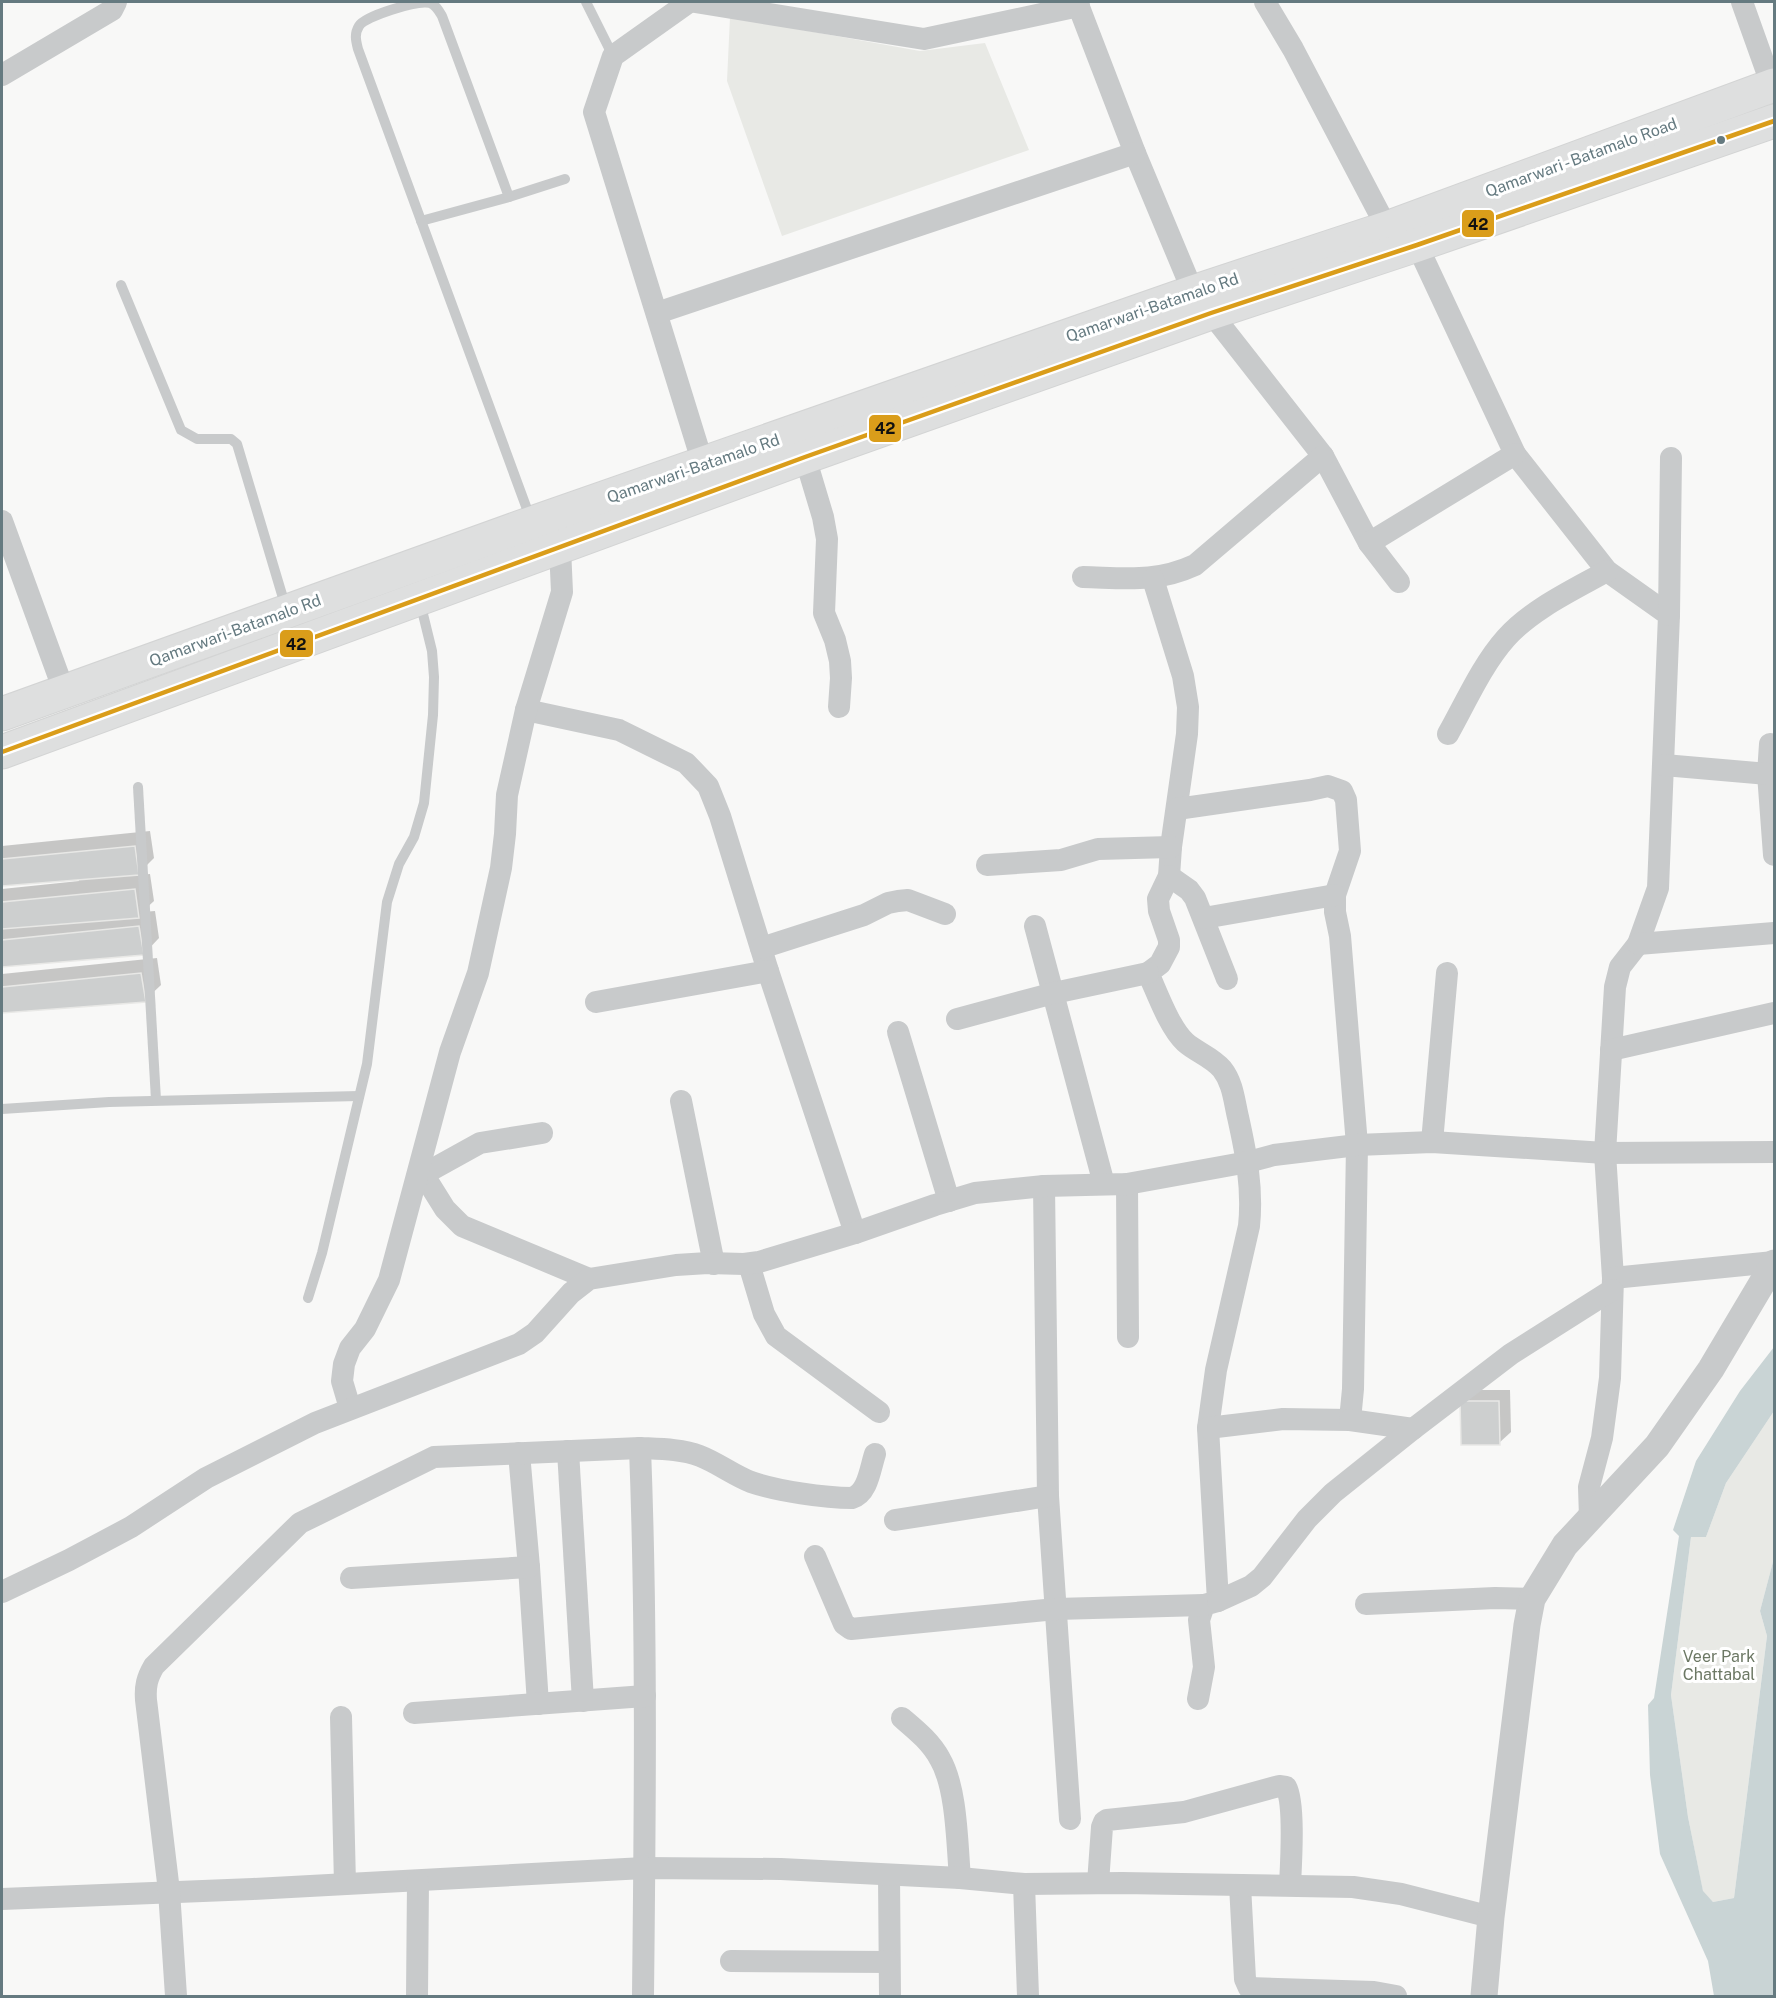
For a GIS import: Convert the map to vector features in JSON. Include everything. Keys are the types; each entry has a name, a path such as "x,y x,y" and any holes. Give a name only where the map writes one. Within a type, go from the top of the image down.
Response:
{"main road":[{"name":"Qamarwari - Batamalo Road","path":"1387,228 1773,86"},
{"name":"Qamarwari-Batamalo Rd","path":"2,714 532,523 703,465 1202,303 1417,245 1774,122"},
{"name":"Qamarwari-Batamalo Rd","path":"2,752 805,457 1202,303 1387,228"},
{"path":"62,729 64,691"}],"street":[{"path":"689,2 613,56 594,112 703,465"},
{"path":"694,2 924,39 1078,4 1135,153 1202,303 1323,456 1369,543 1399,582"},
{"path":"1265,2 1293,49 1387,228"},
{"path":"1742,2 1773,86"},
{"path":"2,75 118,4"},
{"path":"657,313 1135,153"},
{"path":"1417,245 1515,454 1607,571 1669,615"},
{"path":"1369,543 1515,454"},
{"path":"1083,577 1153,579 1177,573 1195,565 1323,456"},
{"path":"805,457 823,517 827,539 824,613 835,640 840,661 839,707"},
{"path":"1590,1518 1589,1487 1602,1438 1610,1378 1613,1284 1605,1153 1615,987 1617,975 1623,963 1638,944 1658,888 1669,615 1671,458"},
{"path":"2,522 64,691"},
{"path":"350,1408 342,1381 344,1364 350,1348 365,1329 389,1280 422,1172 450,1052 478,973 501,868 506,834 507,795 526,710 562,592 560,548"},
{"path":"1448,734 1487,665 1506,637 1545,606 1607,571"},
{"path":"957,1019 1054,993 1148,973 1160,964 1170,947 1158,899 1169,876 1187,734 1188,707 1183,676 1153,579"},
{"path":"526,710 619,730 686,763 708,786 720,816 768,971 855,1233"},
{"path":"1770,744 1768,774 1774,855"},
{"path":"1664,765 1768,774"},
{"path":"1177,809 1328,786 1342,791 1346,800 1350,851 1335,896 1357,1145 1353,1377 1350,1420"},
{"path":"987,865 1061,860 1098,849 1171,847"},
{"path":"1169,876 1189,890 1195,898 1227,979"},
{"path":"1203,918 1335,896"},
{"path":"761,948 864,915 898,900 908,900 945,914"},
{"path":"1035,926 1115,1184 1128,1338"},
{"path":"1638,944 1774,933"},
{"path":"596,1002 768,971"},
{"path":"1148,973 1174,1028 1184,1041 1221,1069 1231,1085 1248,1162 1251,1203 1249,1226 1216,1370 1208,1428 1211,1603 1199,1620 1204,1667 1198,1699"},
{"path":"1432,1142 1447,973"},
{"path":"1611,1050 1774,1013"},
{"path":"898,1032 949,1201"},
{"path":"681,1101 714,1263"},
{"path":"422,1172 480,1143 542,1133"},
{"path":"2,1592 131,1527 206,1478 315,1423 519,1344 535,1333 571,1293 589,1280 676,1265 749,1263 855,1233 975,1193 1044,1186 1115,1184 1248,1162 1275,1155 1357,1145 1432,1142 1605,1153 1774,1152"},
{"path":"422,1172 445,1209 462,1226 589,1280"},
{"path":"1044,1186 1048,1496 1070,1819"},
{"path":"749,1263 764,1314 776,1336 879,1412"},
{"path":"814,1556 844,1624 851,1629 1056,1609 1211,1603 1251,1587 1262,1577 1307,1519 1333,1492 1511,1354 1613,1284 1774,1263"},
{"path":"1484,1996 1491,1917 1532,1599 1564,1545 1657,1446 1710,1369 1774,1263"},
{"path":"1208,1428 1283,1419 1350,1420 1413,1429"},
{"path":"640,1448 645,1569 643,1996"},
{"path":"176,1996 169,1891 145,1687 147,1678 154,1666 300,1523 434,1457 640,1448 688,1453 702,1457 751,1482 845,1498 857,1497 864,1489 875,1454"},
{"path":"568,1451 584,1701"},
{"path":"519,1453 538,1704"},
{"path":"895,1520 1048,1496"},
{"path":"351,1578 529,1567"},
{"path":"1366,1604 1495,1598 1532,1599"},
{"path":"414,1713 645,1696"},
{"path":"341,1717 345,1884"},
{"path":"902,1718 927,1740 940,1759 950,1784 960,1878"},
{"path":"1098,1883 1102,1827 1107,1820 1184,1812 1279,1786 1286,1787 1289,1799 1290,1885"},
{"path":"2,1899 418,1881 644,1868 781,1869 960,1878 1024,1884 1353,1887 1401,1894 1491,1917"},
{"path":"889,1876 890,1996"},
{"path":"417,1996 418,1881"},
{"path":"1024,1884 1028,1996"},
{"path":"1240,1885 1246,1985 1254,1990 1284,1994 1374,1992 1396,1996"},
{"path":"731,1961 890,1962"}],"lane":[{"path":"586,2 613,56"},
{"path":"509,197 442,16 436,6 430,3 414,3 364,20 358,27 355,39 532,523"},
{"path":"421,220 509,197 566,179"},
{"path":"121,285 181,430 197,439 231,439 237,444 287,611"},
{"path":"308,1298 322,1254 367,1064 387,902 399,864 414,837 424,803 433,715 434,677 432,651 419,599"},
{"path":"138,787 156,1100"},
{"path":"2,1108 156,1100 360,1096"}],"green space":[{"path":"730,17 920,51 985,43 1029,150 782,236 727,81"},
{"name":"Veer Park Chattabal","path":"1774,1411 1774,1558 1760,1611 1767,1636 1734,1898 1713,1902 1703,1892 1688,1817 1671,1695 1691,1537 1706,1537 1726,1483"}],"shaded area":[{"path":"1774,1347 1774,1411 1726,1483 1706,1537 1691,1537 1671,1695 1688,1817 1703,1891 1713,1902 1734,1898 1767,1636 1760,1611 1774,1558 1774,1996 1714,1996 1708,1961 1660,1854 1650,1775 1648,1705 1654,1698 1679,1536 1673,1530 1696,1461 1740,1391"}],"building":[{"path":"135,846 139,875 2,886 2,859"},
{"path":"135,889 139,918 2,929 2,902"},
{"path":"139,926 144,955 2,967 2,940"},
{"path":"141,973 146,1002 2,1013 2,987"},
{"path":"1460,1401 1499,1401 1500,1445 1461,1445"}],"transit line":[{"name":"42","path":"2,752 805,457 1211,313 1417,245 1774,121"}]}
